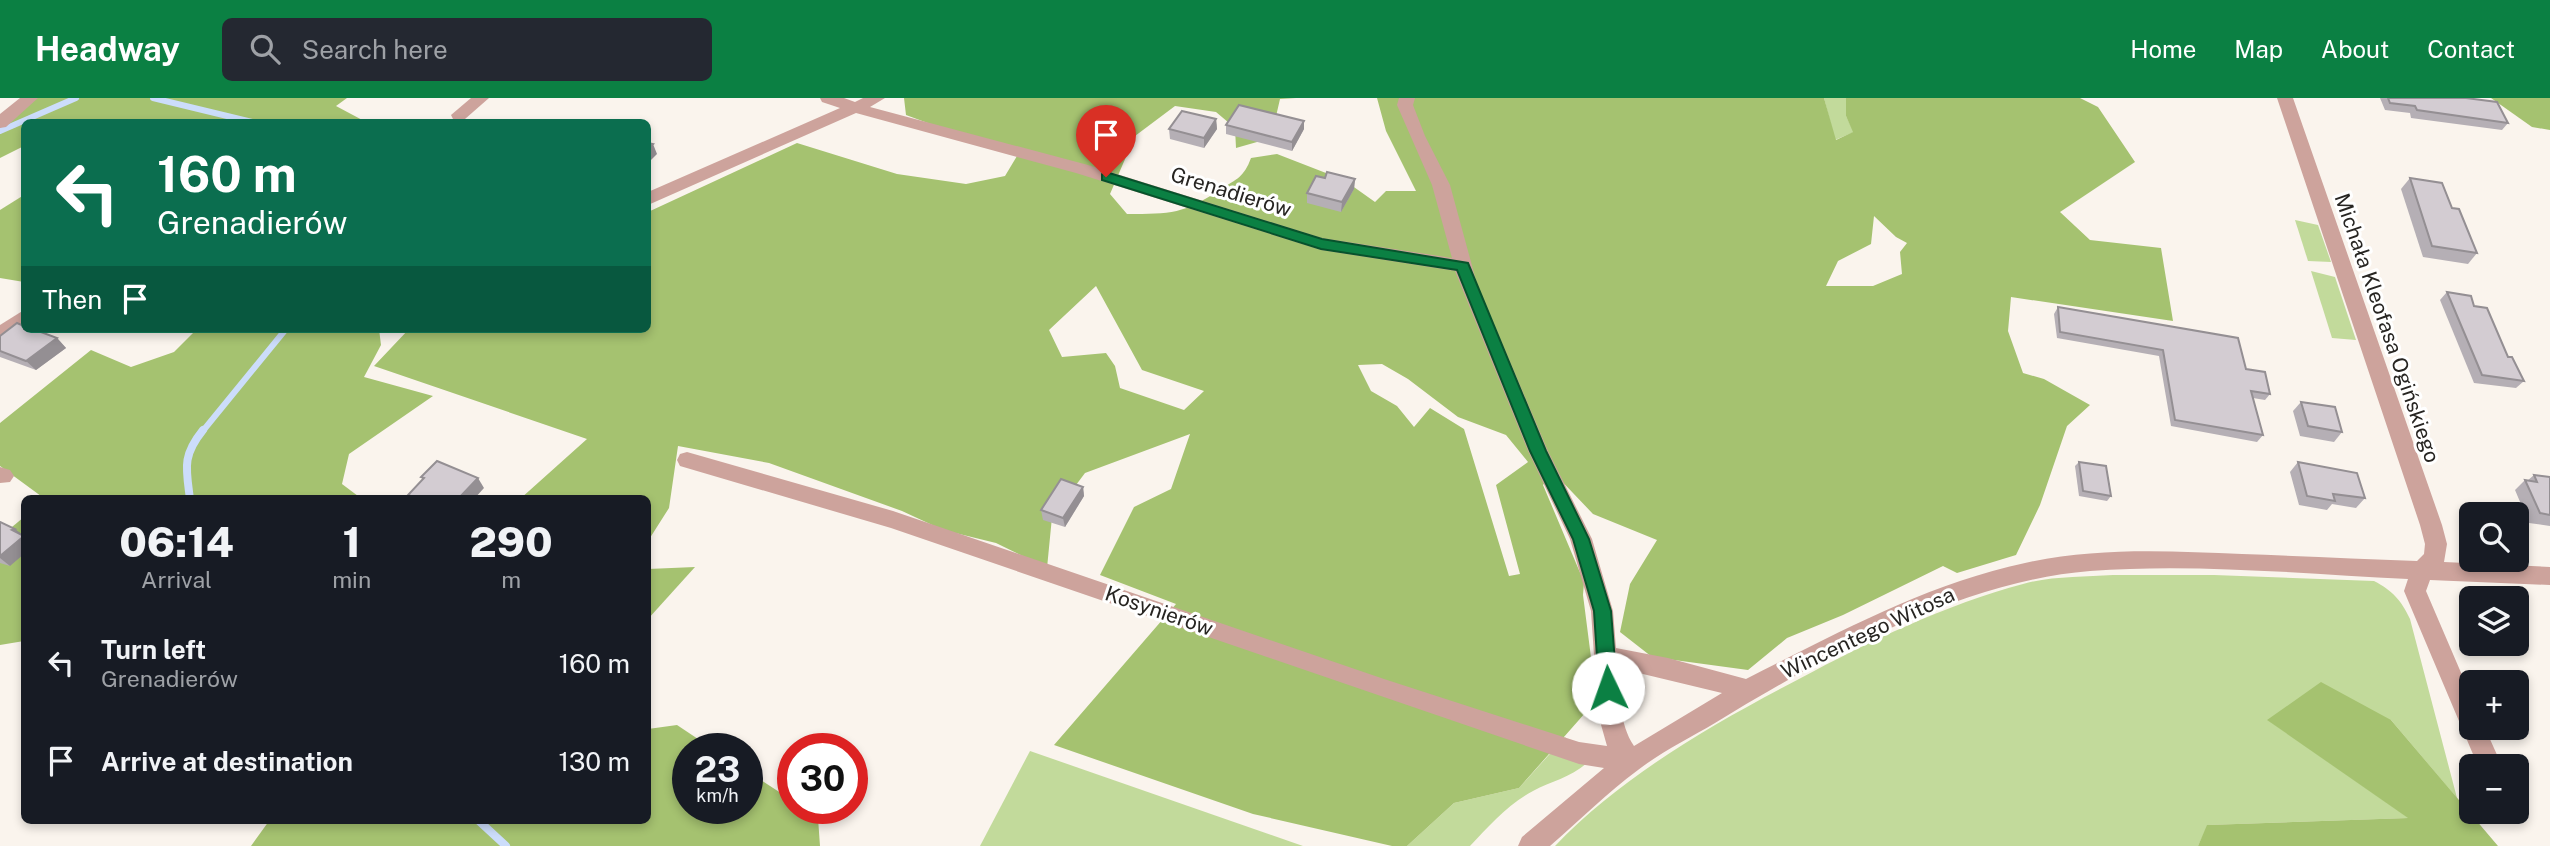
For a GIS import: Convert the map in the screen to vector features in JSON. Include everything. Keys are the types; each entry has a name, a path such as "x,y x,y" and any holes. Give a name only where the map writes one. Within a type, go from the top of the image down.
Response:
{"street":[{"path":"0,123 30,98"},
{"path":"459,115 481,98"},
{"path":"651,198 877,98"},
{"path":"1407,98 1405,105 1417,136 1441,185 1468,284 1538,451 1581,539 1602,611 1610,714 1616,740 1630,761"},
{"name":"Michała Kleofasa Ogińskiego","path":"2285,98 2431,525 2435,558 2422,570"},
{"name":"Grenadierów","path":"833,99 1082,169 1321,244 1463,266"},
{"path":"0,335 21,319"},
{"name":"Kosynierów","path":"687,460 893,520 1384,689 1577,752 1630,761"},
{"name":"Wincentego Witosa","path":"1531,846 1630,761 1748,690 1868,629 1953,592 2025,572 2088,562 2156,558 2550,576"},
{"path":"2422,570 2415,591 2459,695"},
{"path":"1606,656 1668,668 1748,690"}],"green space":[{"path":"37,98 347,98 336,106 360,119 21,119 21,148 0,158 0,122"},
{"path":"904,98 1296,98 1280,99 1271,138 1236,148 1235,128 1216,112 1175,106 1135,136 1110,194 1127,214 1142,214 1166,213 1187,208 1239,177 1251,158 1277,154 1344,180 1375,202 1386,191 1416,191 1386,131 1377,98 1824,98 1836,140 1853,132 1846,116 1846,98 2080,98 2098,107 2135,162 2060,212 2090,240 2161,248 2173,321 2011,297 2008,331 2023,373 2044,379 2090,405 2067,426 2040,505 2016,555 1957,573 1943,566 1843,615 1787,638 1748,670 1652,657 1620,632 1630,584 1657,540 1593,514 1553,472 1543,485 1584,582 1583,595 1593,673 1593,704 1519,788 1454,803 1407,846 1392,846 1253,814 1054,745 1176,604 1100,575 1134,507 1171,489 1190,434 1085,473 1052,517 1047,568 996,543 943,530 902,511 769,463 678,446 669,508 651,536 651,495 524,495 587,439 374,366 405,333 651,333 651,211 797,143 897,174 966,184 1005,176 1017,156 906,115","holes":["1874,216 1896,237 1907,243 1900,252 1902,274 1873,286 1826,286 1838,261 1871,244","1096,286 1142,370 1204,391 1184,410 1120,388 1115,366 1106,353 1062,357 1049,330","1382,364 1408,379 1458,417 1506,435 1528,462 1496,485 1520,574 1509,576 1464,429 1430,408 1414,427 1397,406 1371,391 1358,365"]},
{"path":"1824,98 1846,98 1846,116 1854,132 1835,140"},
{"path":"2491,98 2550,98 2550,130 2532,127"},
{"path":"21,197 21,282 0,278 0,210"},
{"path":"2295,220 2318,225 2331,262 2308,261"},
{"path":"2311,271 2335,277 2356,340 2332,338"},
{"path":"193,333 380,333 381,345 364,377 433,396 349,454 342,484 357,495 40,495 0,466 0,423 91,350 131,367 174,352"},
{"path":"21,520 21,642 0,645 0,537"},
{"path":"695,567 651,616 651,569"},
{"path":"2214,575 2374,581 2381,585 2396,597 2410,619 2457,798 2391,720 2268,720 2409,818 2208,825 2198,846 1555,846 1610,796 1670,753 1734,714 1853,651 1937,613 2023,584 2056,578"},
{"path":"2321,682 2391,720 2459,800 2459,824 2479,824 2498,846 2198,846 2207,825 2408,818 2267,720"},
{"path":"677,725 689,733 672,733 672,824 763,824 763,781 777,791 777,824 818,824 820,846 251,846 267,824 651,824 651,729"},
{"path":"1565,737 1587,763 1515,802 1470,846 1407,846 1454,803 1519,788"},
{"path":"1030,751 1303,846 980,846"}],"building":[{"path":"2388,98 2466,98 2497,102 2508,123 2417,110 2415,106 2390,103"},
{"path":"1239,105 1304,121 1292,142 1226,125"},
{"path":"1182,111 1216,119 1204,138 1169,129"},
{"path":"1327,172 1355,179 1342,202 1307,193 1316,176 1325,178"},
{"path":"2410,178 2442,183 2452,208 2459,209 2477,253 2432,246"},
{"path":"2447,292 2471,296 2474,306 2487,308 2508,357 2512,357 2524,381 2482,375"},
{"path":"2058,307 2238,338 2246,369 2265,372 2270,394 2251,391 2263,435 2175,420 2163,350 2060,332"},
{"path":"17,323 21,325 21,333 44,333 57,338 26,361 0,351 0,336"},
{"path":"2301,402 2335,407 2342,432 2308,426"},
{"path":"437,461 478,478 462,495 408,495 424,478 421,477"},
{"path":"2079,462 2106,466 2111,496 2083,491"},
{"path":"2298,462 2357,473 2365,498 2333,494 2335,501 2307,496"},
{"path":"2534,475 2550,477 2550,515 2540,513 2525,480 2537,482"},
{"path":"1061,479 1083,487 1063,518 1041,510"},
{"path":"0,522 15,529 12,530 21,534 21,538 0,556"}],"waterway":[{"path":"28,119 76,98"},
{"path":"153,98 240,119"},
{"path":"0,131 21,122"},
{"path":"202,432 283,333"},
{"path":"189,495 187,463 192,447 203,430"},
{"path":"482,824 506,846"}],"route":[{"path":"1106,177 1321,244 1463,266 1468,284 1538,451 1581,539 1602,611 1608,688"}]}
